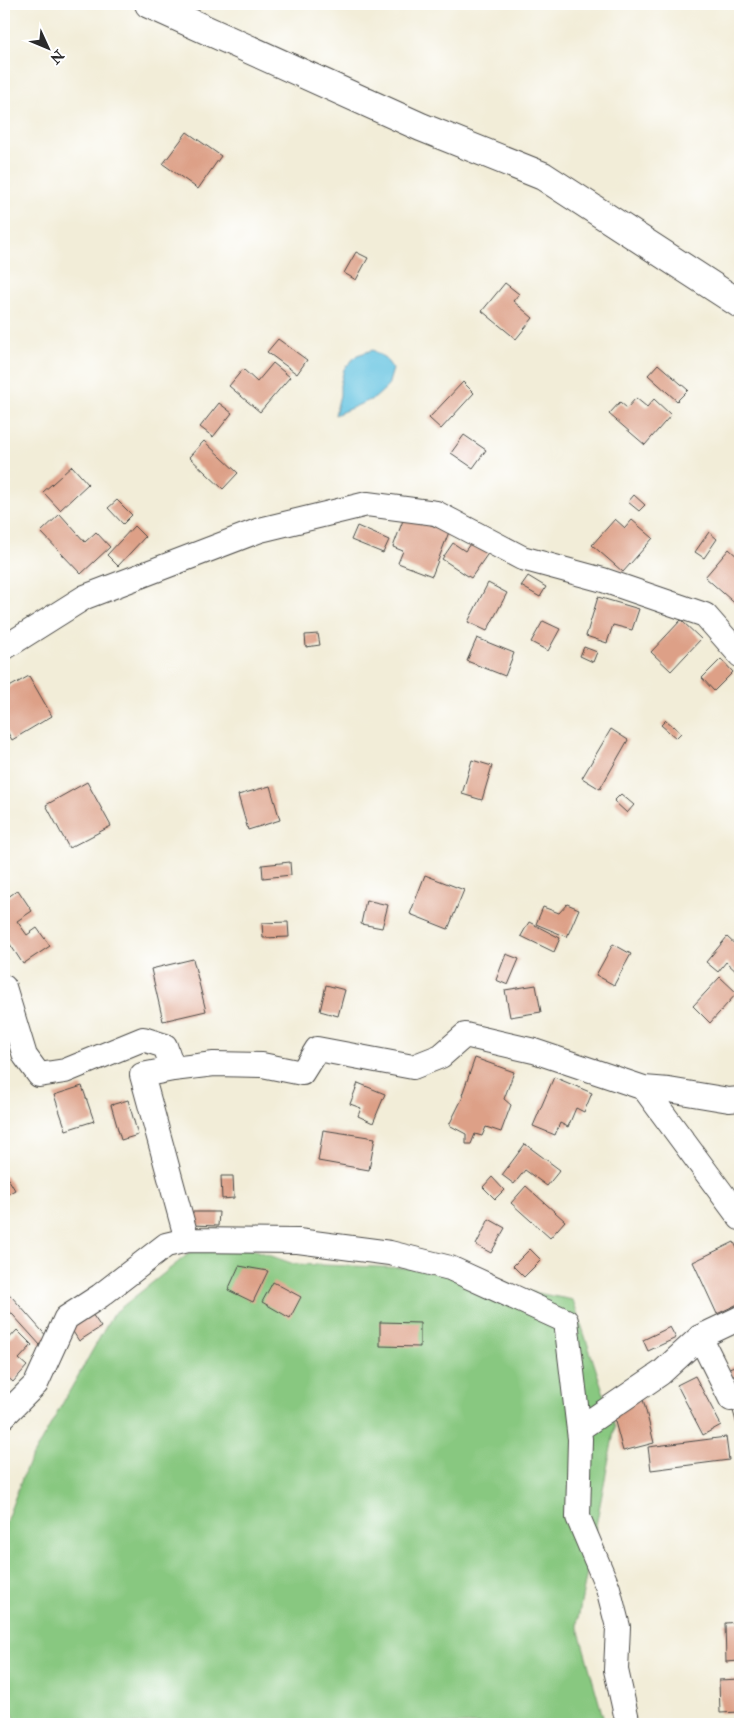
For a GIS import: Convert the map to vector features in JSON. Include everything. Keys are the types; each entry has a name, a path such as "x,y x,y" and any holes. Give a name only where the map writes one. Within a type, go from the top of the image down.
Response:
{"street":[{"path":"154,5 421,127 543,176 740,304"},
{"path":"4,648 94,593 260,530 366,504 436,514 522,558 603,580 705,615 740,655"},
{"path":"4,987 24,1056 39,1076 65,1071 143,1039 166,1046 173,1068"},
{"path":"187,1240 142,1075 173,1068 214,1064 262,1065 302,1073 317,1049 413,1067 441,1056 465,1035 534,1051 644,1088 669,1090 729,1100 740,1099"},
{"path":"644,1088 740,1218"},
{"path":"4,1416 36,1384 66,1318 100,1296 166,1244 187,1240 298,1241 390,1253 450,1268 566,1321 580,1439 578,1517 608,1588 618,1627 616,1670 628,1724"},
{"path":"579,1429 661,1373 700,1337 740,1318"},
{"path":"700,1337 731,1398"}],"green space":[{"path":"212,1235 294,1264 409,1268 573,1300 615,1427 577,1624 605,1724 18,1724 4,1698 4,1527 26,1468 113,1314"}],"water":[{"path":"373,350 385,358 393,369 388,386 375,398 335,415 344,369 357,355"}],"building":[{"path":"187,132 221,156 198,189 163,164"},
{"path":"356,252 368,258 356,280 344,273"},
{"path":"505,283 519,294 513,301 533,318 516,339 482,311"},
{"path":"278,339 307,360 297,374 267,352"},
{"path":"273,363 290,377 260,412 229,386 243,369 257,382"},
{"path":"658,364 688,390 677,401 648,375"},
{"path":"463,382 474,393 441,429 429,418"},
{"path":"636,398 647,407 654,399 671,415 645,445 609,414 620,402 627,408"},
{"path":"219,403 232,413 213,437 200,427"},
{"path":"464,435 486,450 473,468 451,453"},
{"path":"204,441 238,473 223,489 189,457"},
{"path":"72,466 88,484 60,510 43,492"},
{"path":"634,495 645,505 639,511 628,502"},
{"path":"117,500 132,515 123,524 108,508"},
{"path":"60,514 85,542 96,532 110,547 81,574 41,532"},
{"path":"405,515 449,532 432,576 398,563 403,551 393,547"},
{"path":"615,519 625,528 632,520 653,538 623,572 592,545"},
{"path":"134,526 145,537 118,566 107,555"},
{"path":"357,526 389,540 383,553 351,540"},
{"path":"709,532 717,539 704,558 695,552"},
{"path":"472,541 489,552 471,578 442,559 453,543 465,551"},
{"path":"729,549 740,559 740,608 705,577"},
{"path":"528,576 546,587 540,597 521,586"},
{"path":"488,583 507,593 487,631 468,622"},
{"path":"598,597 639,609 632,630 613,625 607,643 586,636"},
{"path":"681,620 701,639 671,671 651,652"},
{"path":"543,621 560,629 548,651 531,642"},
{"path":"318,634 320,645 306,647 305,635"},
{"path":"477,638 514,653 505,676 467,661"},
{"path":"584,647 597,652 593,662 580,656"},
{"path":"721,659 733,672 714,691 702,678"},
{"path":"29,676 52,716 12,740 4,726 4,690"},
{"path":"666,720 681,733 676,738 661,725"},
{"path":"611,729 628,740 600,789 582,778"},
{"path":"472,760 492,766 482,800 462,794"},
{"path":"87,782 111,826 69,848 46,805"},
{"path":"270,786 280,820 248,830 238,795"},
{"path":"621,794 634,805 627,813 614,801"},
{"path":"290,862 291,875 263,878 262,865"},
{"path":"425,875 464,890 448,929 410,914"},
{"path":"18,890 32,911 17,921 27,935 37,928 50,946 23,964 4,935 4,900"},
{"path":"366,900 388,905 382,928 361,924"},
{"path":"567,904 579,909 567,937 536,924 543,907 559,913"},
{"path":"288,922 289,937 263,938 262,923"},
{"path":"529,922 560,938 554,952 521,936"},
{"path":"727,937 740,949 740,975 726,962 718,972 706,962"},
{"path":"613,944 631,954 614,985 596,975"},
{"path":"506,954 519,959 508,985 496,980"},
{"path":"193,959 206,1011 163,1021 151,969"},
{"path":"720,977 737,993 710,1023 693,1006"},
{"path":"326,985 345,990 338,1016 320,1011"},
{"path":"536,985 541,1012 510,1017 505,990"},
{"path":"475,1058 514,1072 504,1099 511,1105 501,1132 486,1127 482,1136 475,1134 471,1144 466,1144 466,1134 449,1125 464,1095 462,1095"},
{"path":"554,1077 592,1093 584,1112 576,1108 568,1127 560,1123 555,1135 533,1126"},
{"path":"358,1083 385,1094 373,1123 358,1116 361,1108 350,1104"},
{"path":"82,1086 94,1121 66,1130 54,1095"},
{"path":"128,1100 138,1135 121,1140 111,1105"},
{"path":"323,1130 375,1138 369,1170 318,1161"},
{"path":"525,1144 560,1170 547,1186 525,1170 514,1184 502,1175"},
{"path":"6,1175 15,1190 4,1196 4,1176"},
{"path":"221,1176 233,1176 234,1198 222,1199"},
{"path":"492,1177 504,1190 495,1199 483,1187"},
{"path":"526,1186 565,1221 550,1238 511,1203"},
{"path":"192,1212 219,1212 218,1226 191,1225"},
{"path":"489,1219 505,1228 491,1253 476,1245"},
{"path":"734,1242 740,1255 740,1303 717,1314 693,1262"},
{"path":"530,1249 541,1260 524,1277 513,1266"},
{"path":"239,1266 268,1271 253,1302 228,1290"},
{"path":"273,1282 301,1297 290,1318 262,1302"},
{"path":"4,1288 49,1339 41,1346 4,1305"},
{"path":"92,1314 101,1327 79,1341 70,1327"},
{"path":"380,1322 420,1323 420,1347 380,1346"},
{"path":"670,1327 676,1338 648,1351 643,1340"},
{"path":"17,1330 32,1345 19,1359 27,1366 13,1382 4,1374 4,1344"},
{"path":"740,1364 740,1378 734,1381 729,1368"},
{"path":"695,1376 721,1425 703,1435 677,1385"},
{"path":"643,1399 654,1443 623,1451 611,1407"},
{"path":"740,1409 740,1435 733,1411"},
{"path":"726,1437 729,1460 651,1470 648,1447"},
{"path":"740,1622 740,1661 726,1662 725,1623"},
{"path":"740,1679 740,1712 720,1713 719,1680"}]}
